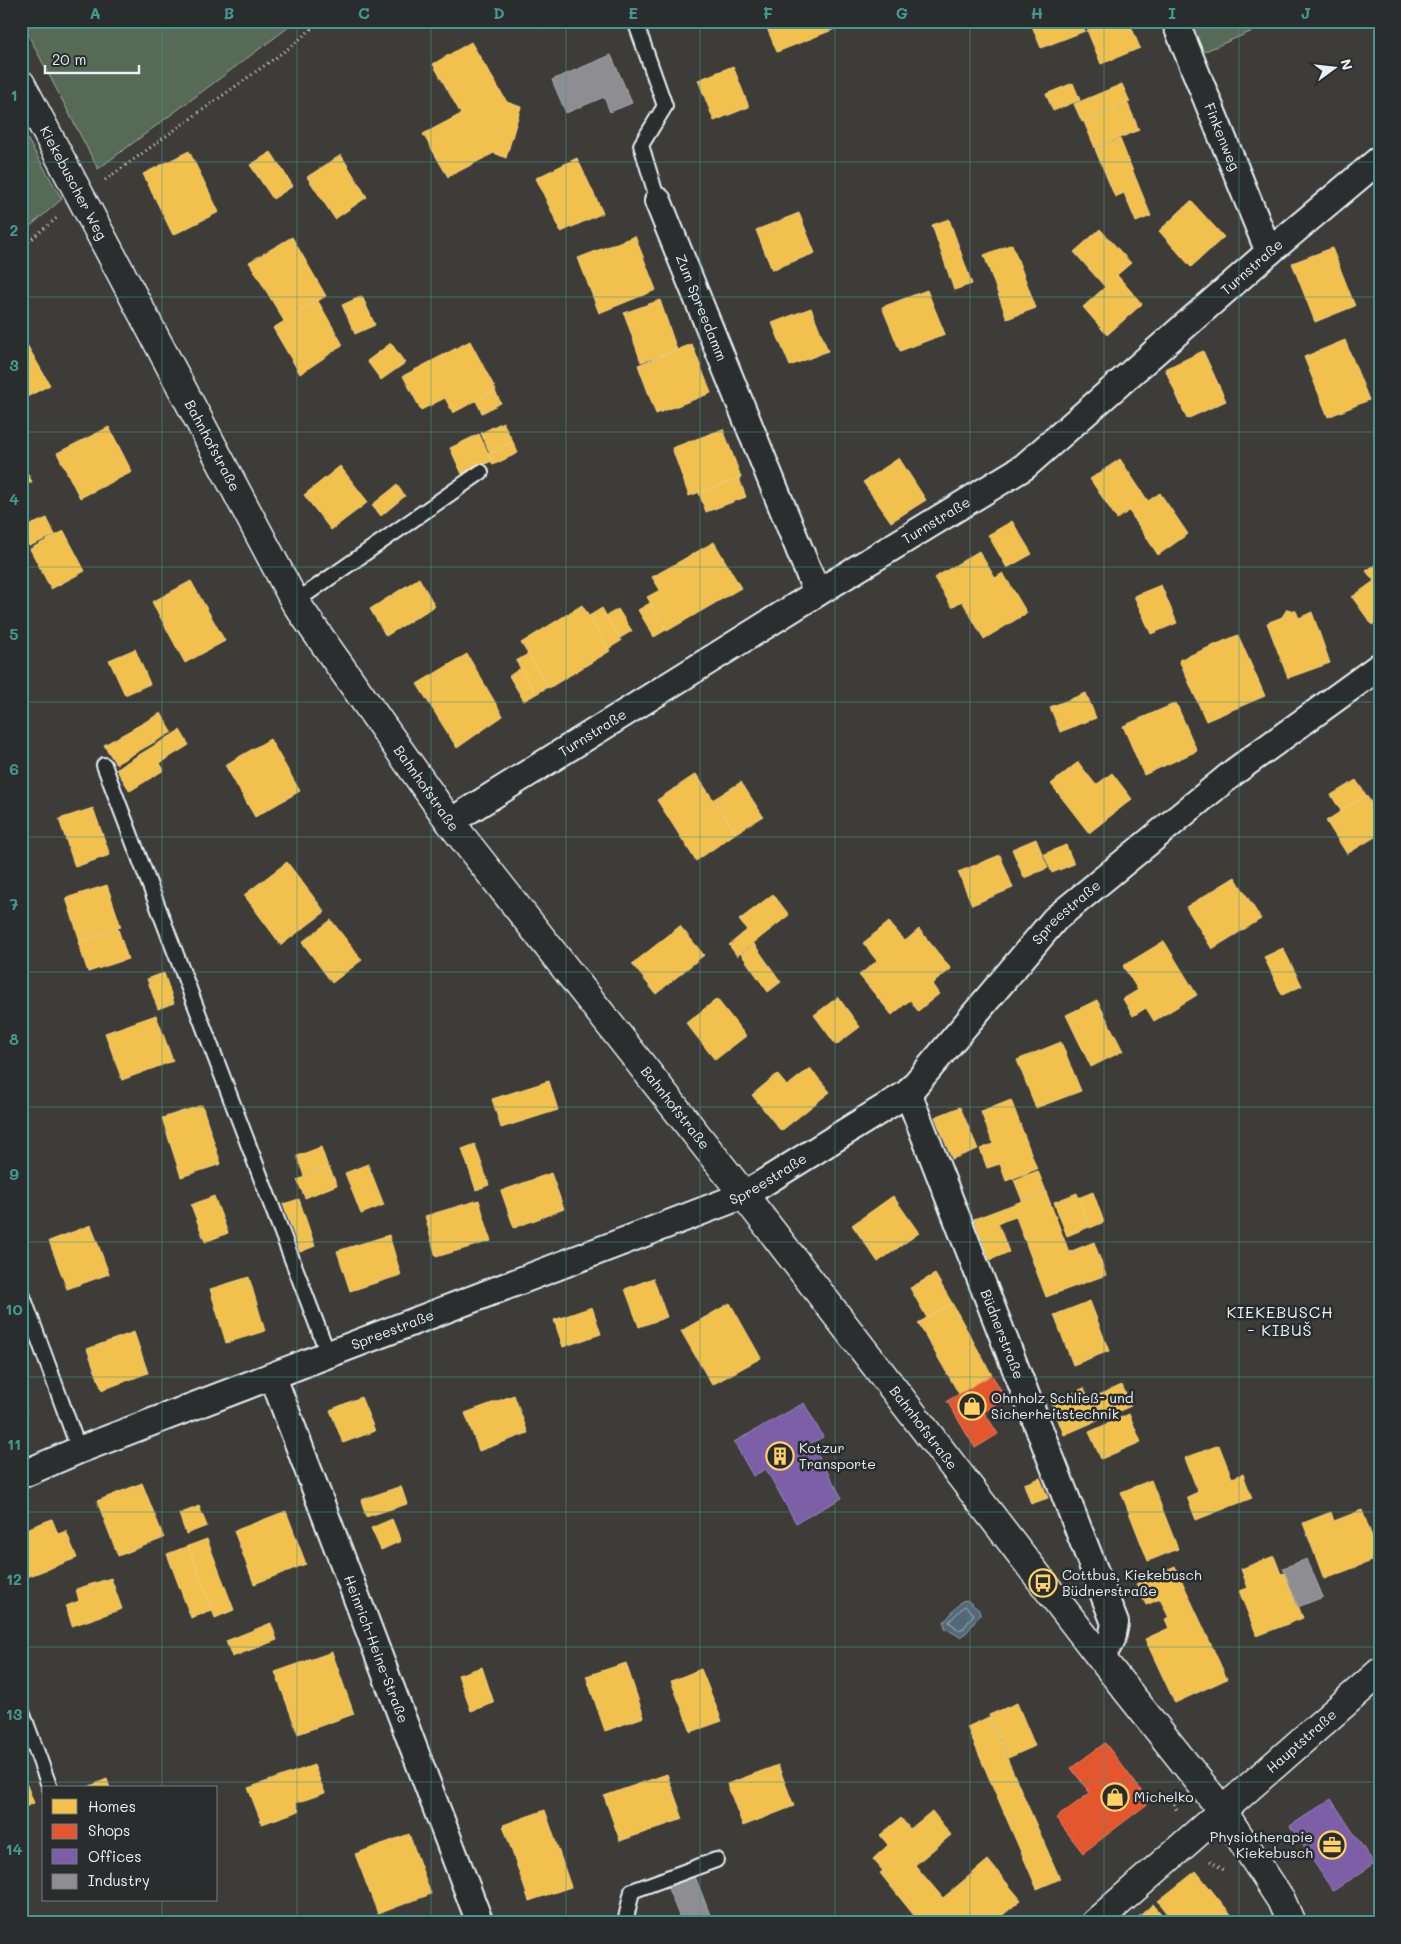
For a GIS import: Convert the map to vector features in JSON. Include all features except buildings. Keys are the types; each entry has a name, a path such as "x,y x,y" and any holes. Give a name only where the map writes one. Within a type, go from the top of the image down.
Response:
{"main road":[{"name":"Kiekebuscher Weg","path":"21,84 112,257"},
{"name":"Bahnhofstraße","path":"112,257 295,602 450,822 744,1195 1101,1658 1222,1810 1280,1900 1291,1923"},
{"name":"Hauptstraße","path":"1095,1923 1380,1672"}],"street":[{"name":"Finkenweg","path":"1176,21 1269,252"},
{"name":"Turnstraße","path":"450,822 817,593 1024,467 1269,252 1380,159"},
{"name":"Zum Spreedamm","path":"658,201 817,593"},
{"name":"Spreestraße","path":"21,1475 80,1450 744,1195 908,1093 1055,919 1234,772 1380,666"},
{"name":"Büdnerstraße","path":"908,1093 1115,1622 1112,1640 1101,1658"},
{"name":"Heinrich-Heine-Straße","path":"273,1377 480,1923"}],"lane":[{"name":"Zum Spreedamm","path":"635,21 665,106 641,145 658,201"},
{"path":"295,602 481,472"},
{"path":"104,765 328,1354"},
{"path":"21,1291 80,1450"},
{"path":"21,1709 49,1786"},
{"path":"626,1923 632,1891 716,1860"}],"path":[{"path":"21,248 80,197 277,57 320,21"}],"green space":[{"path":"21,21 297,21 98,169"},
{"path":"1190,21 1276,21 1203,52"},
{"path":"21,128 62,199 21,234"}],"water":[{"path":"967,1600 979,1610 980,1615 967,1632 960,1637 945,1628 944,1622 962,1601"}],"place":[{"name":"Ohnholz Schließ- und Sicherheitstechnik","path":"972,1406"},
{"name":"Kotzur Transporte","path":"780,1456"},
{"name":"Cottbus, Kiekebusch Büdnerstraße","path":"1043,1583"},
{"name":"Michelko","path":"1115,1797"},
{"name":"Physiotherapie Kiekebusch","path":"1332,1845"}],"district":[{"name":"KIEKEBUSCH - KIBUŠ","path":"1280,1321"}]}
